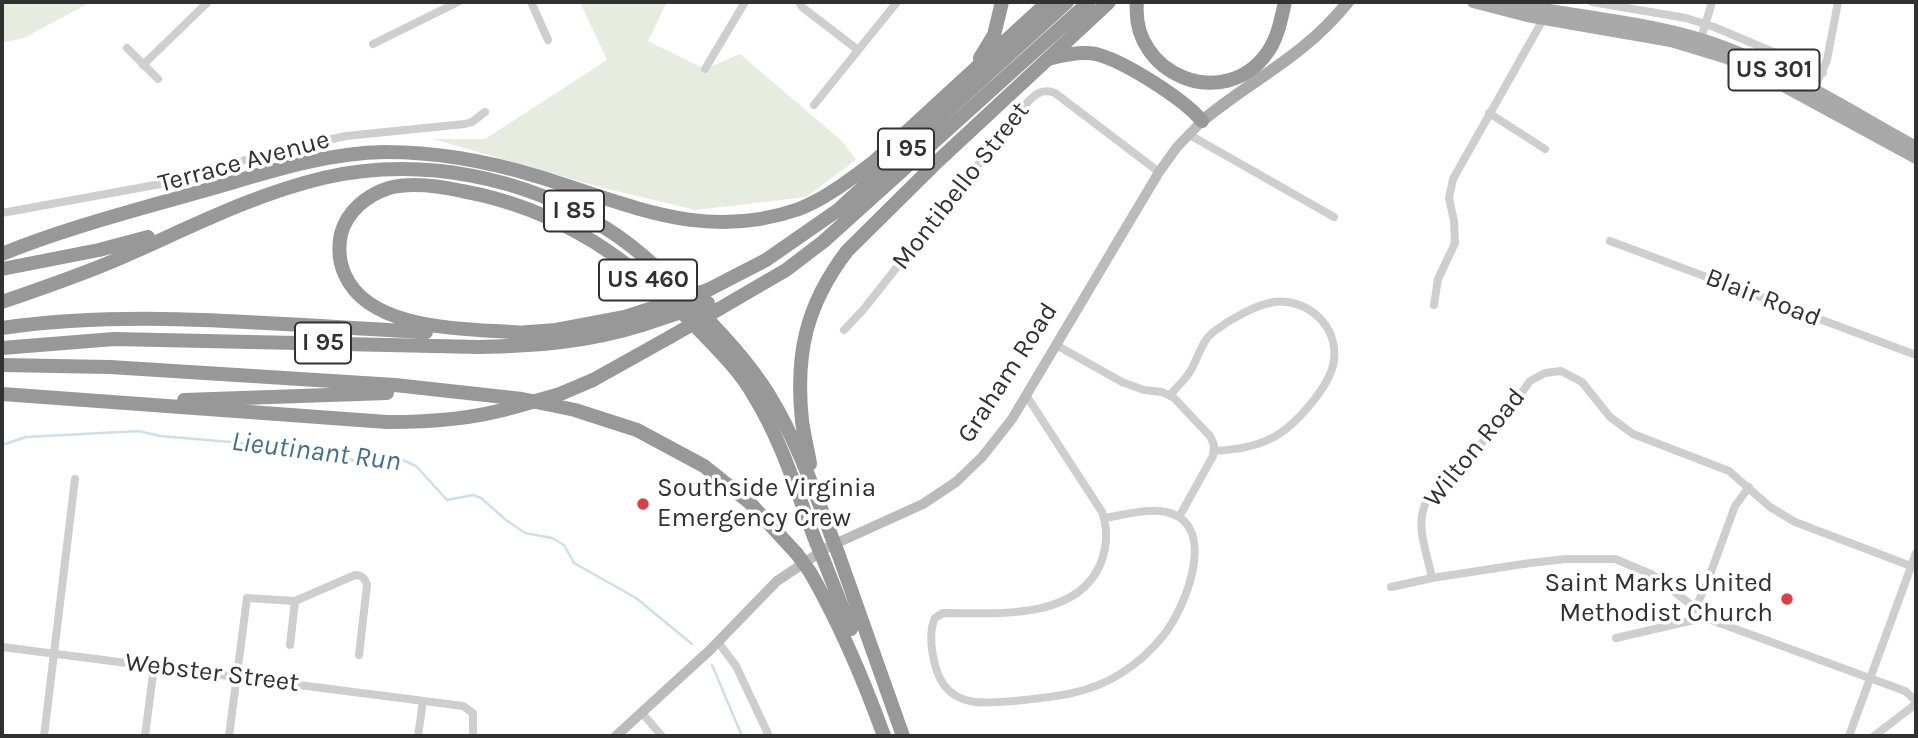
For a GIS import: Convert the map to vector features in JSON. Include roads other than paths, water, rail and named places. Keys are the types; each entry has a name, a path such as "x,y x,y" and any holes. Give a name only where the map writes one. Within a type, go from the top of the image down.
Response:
{"highway":[{"path":"968,76 994,35 1002,2"},
{"name":"US 460","path":"732,278 747,264 783,242 832,203 1048,2"},
{"name":"I 95","path":"2,328 64,321 140,318 452,333 523,333 567,329 712,300 732,278 788,246 838,210 1067,2"},
{"name":"I 95","path":"2,348 114,339 522,346 581,340 642,325 712,300 767,275 824,241 1089,2"},
{"path":"812,483 802,423 800,368 804,336 825,283 847,251 1009,94 1109,2"},
{"path":"1137,2 1140,34 1155,59 1181,77 1216,83 1237,77 1263,59 1277,35 1285,2"},
{"path":"1046,59 1084,53 1105,57 1186,104 1202,121"},
{"path":"887,184 1009,94"},
{"path":"2,254 91,223 279,168 351,154 417,153 464,158 537,176 667,217 706,223 745,222 800,208 828,195 871,164"},
{"name":"I 85","path":"2,302 105,264 219,213 298,185 333,176 375,170 424,169 452,172 508,184 553,201 607,229 643,255 736,349 754,372 778,409 812,483 903,736"},
{"name":"US 460","path":"523,333 408,321 389,314 364,299 347,279 340,258 342,230 351,213 369,197 388,188 414,185 447,188 491,197 532,210 578,231 623,260 681,311 729,362 754,394 782,452 862,656 869,694"},
{"path":"2,269 136,241 219,213"},
{"path":"2,394 387,422 474,417 560,394 593,380 670,337 712,300"},
{"path":"2,365 110,367 395,385 522,399 575,410 637,430 658,439 724,480 768,521 797,554 840,625 884,736"},
{"path":"116,401 385,393 490,396"}],"main road":[{"name":"Graham Road","path":"616,736 718,642 760,597 797,566 848,537 923,504 956,482 998,439 1159,172 1188,134 1202,121 1306,47 1348,2"},
{"name":"US 301","path":"1473,2 1529,8"},
{"name":"US 301","path":"1507,2 1545,14 1628,33 1699,44 1916,158"},
{"name":"US 301","path":"1545,14 1586,16 1650,27 1699,44 1746,56 1916,147"}],"street":[{"path":"143,65 208,2"},
{"path":"373,44 458,2"},
{"path":"531,2 548,40"},
{"path":"705,69 745,2"},
{"path":"799,2 858,50"},
{"path":"814,105 897,2"},
{"path":"1586,16 1591,2 1659,12 1705,24 1823,73"},
{"path":"1699,44 1712,2"},
{"path":"1813,91 1823,73 1838,2"},
{"path":"1434,305 1438,279 1455,243 1450,198 1453,179 1545,14"},
{"path":"127,48 158,79"},
{"name":"Montibello Street","path":"844,330 863,310 1005,129 1038,92 1049,90 1055,93 1159,172"},
{"name":"Terrace Avenue","path":"2,212 156,185 280,150 346,136 465,124 485,112"},
{"path":"1489,113 1545,149"},
{"path":"1188,134 1334,217"},
{"name":"Blair Road","path":"1610,241 1916,355"},
{"path":"1170,395 1191,370 1208,336 1217,328 1263,305 1281,302 1303,307 1320,317 1334,343 1334,362 1329,379 1292,423 1271,439 1259,444 1214,451"},
{"path":"1056,345 1122,382 1170,395 1210,436 1214,451 1179,517"},
{"name":"Wilton Road","path":"1432,578 1420,525 1427,500 1497,427 1524,387 1537,376 1561,371 1576,377 1610,417 1633,434 1718,466 1739,478 1770,507 1795,522 1911,566"},
{"path":"1026,395 1078,473 1104,518 1106,537 1101,561 1091,580 1075,596 1043,608 939,615 933,623 933,647 940,678 957,696 987,703 1054,697 1087,690 1118,676 1142,659 1170,626 1189,583 1195,546 1190,528 1179,517 1156,511 1104,518"},
{"path":"44,736 75,479"},
{"path":"1695,609 1735,506 1749,487"},
{"path":"1849,736 1916,553"},
{"path":"1391,587 1432,578 1554,560 1615,559 1651,574 1707,617 1905,691 1916,703 1874,736"},
{"path":"229,736 247,598 295,601 355,575 363,577 366,584 359,655"},
{"path":"290,645 295,601"},
{"path":"1616,638 1707,617"},
{"path":"718,642 736,666 769,736"},
{"name":"Webster Street","path":"2,647 463,706 473,713 473,736"},
{"path":"145,736 155,666"},
{"path":"418,736 422,701"},
{"path":"642,713 662,736"}],"waterway":[{"name":"Lieutinant Run","path":"2,445 26,437 139,431 160,436 254,444 278,451 319,449 371,463 394,456 416,466 447,500 473,495 481,498 525,533 552,538 564,545 574,563 636,598 692,644"},
{"name":"Lieutinant Run","path":"712,665 742,736"}],"place":[{"name":"Southside Virginia Emergency Crew","path":"643,504"},
{"name":"Saint Marks United Methodist Church","path":"1787,599"}]}
